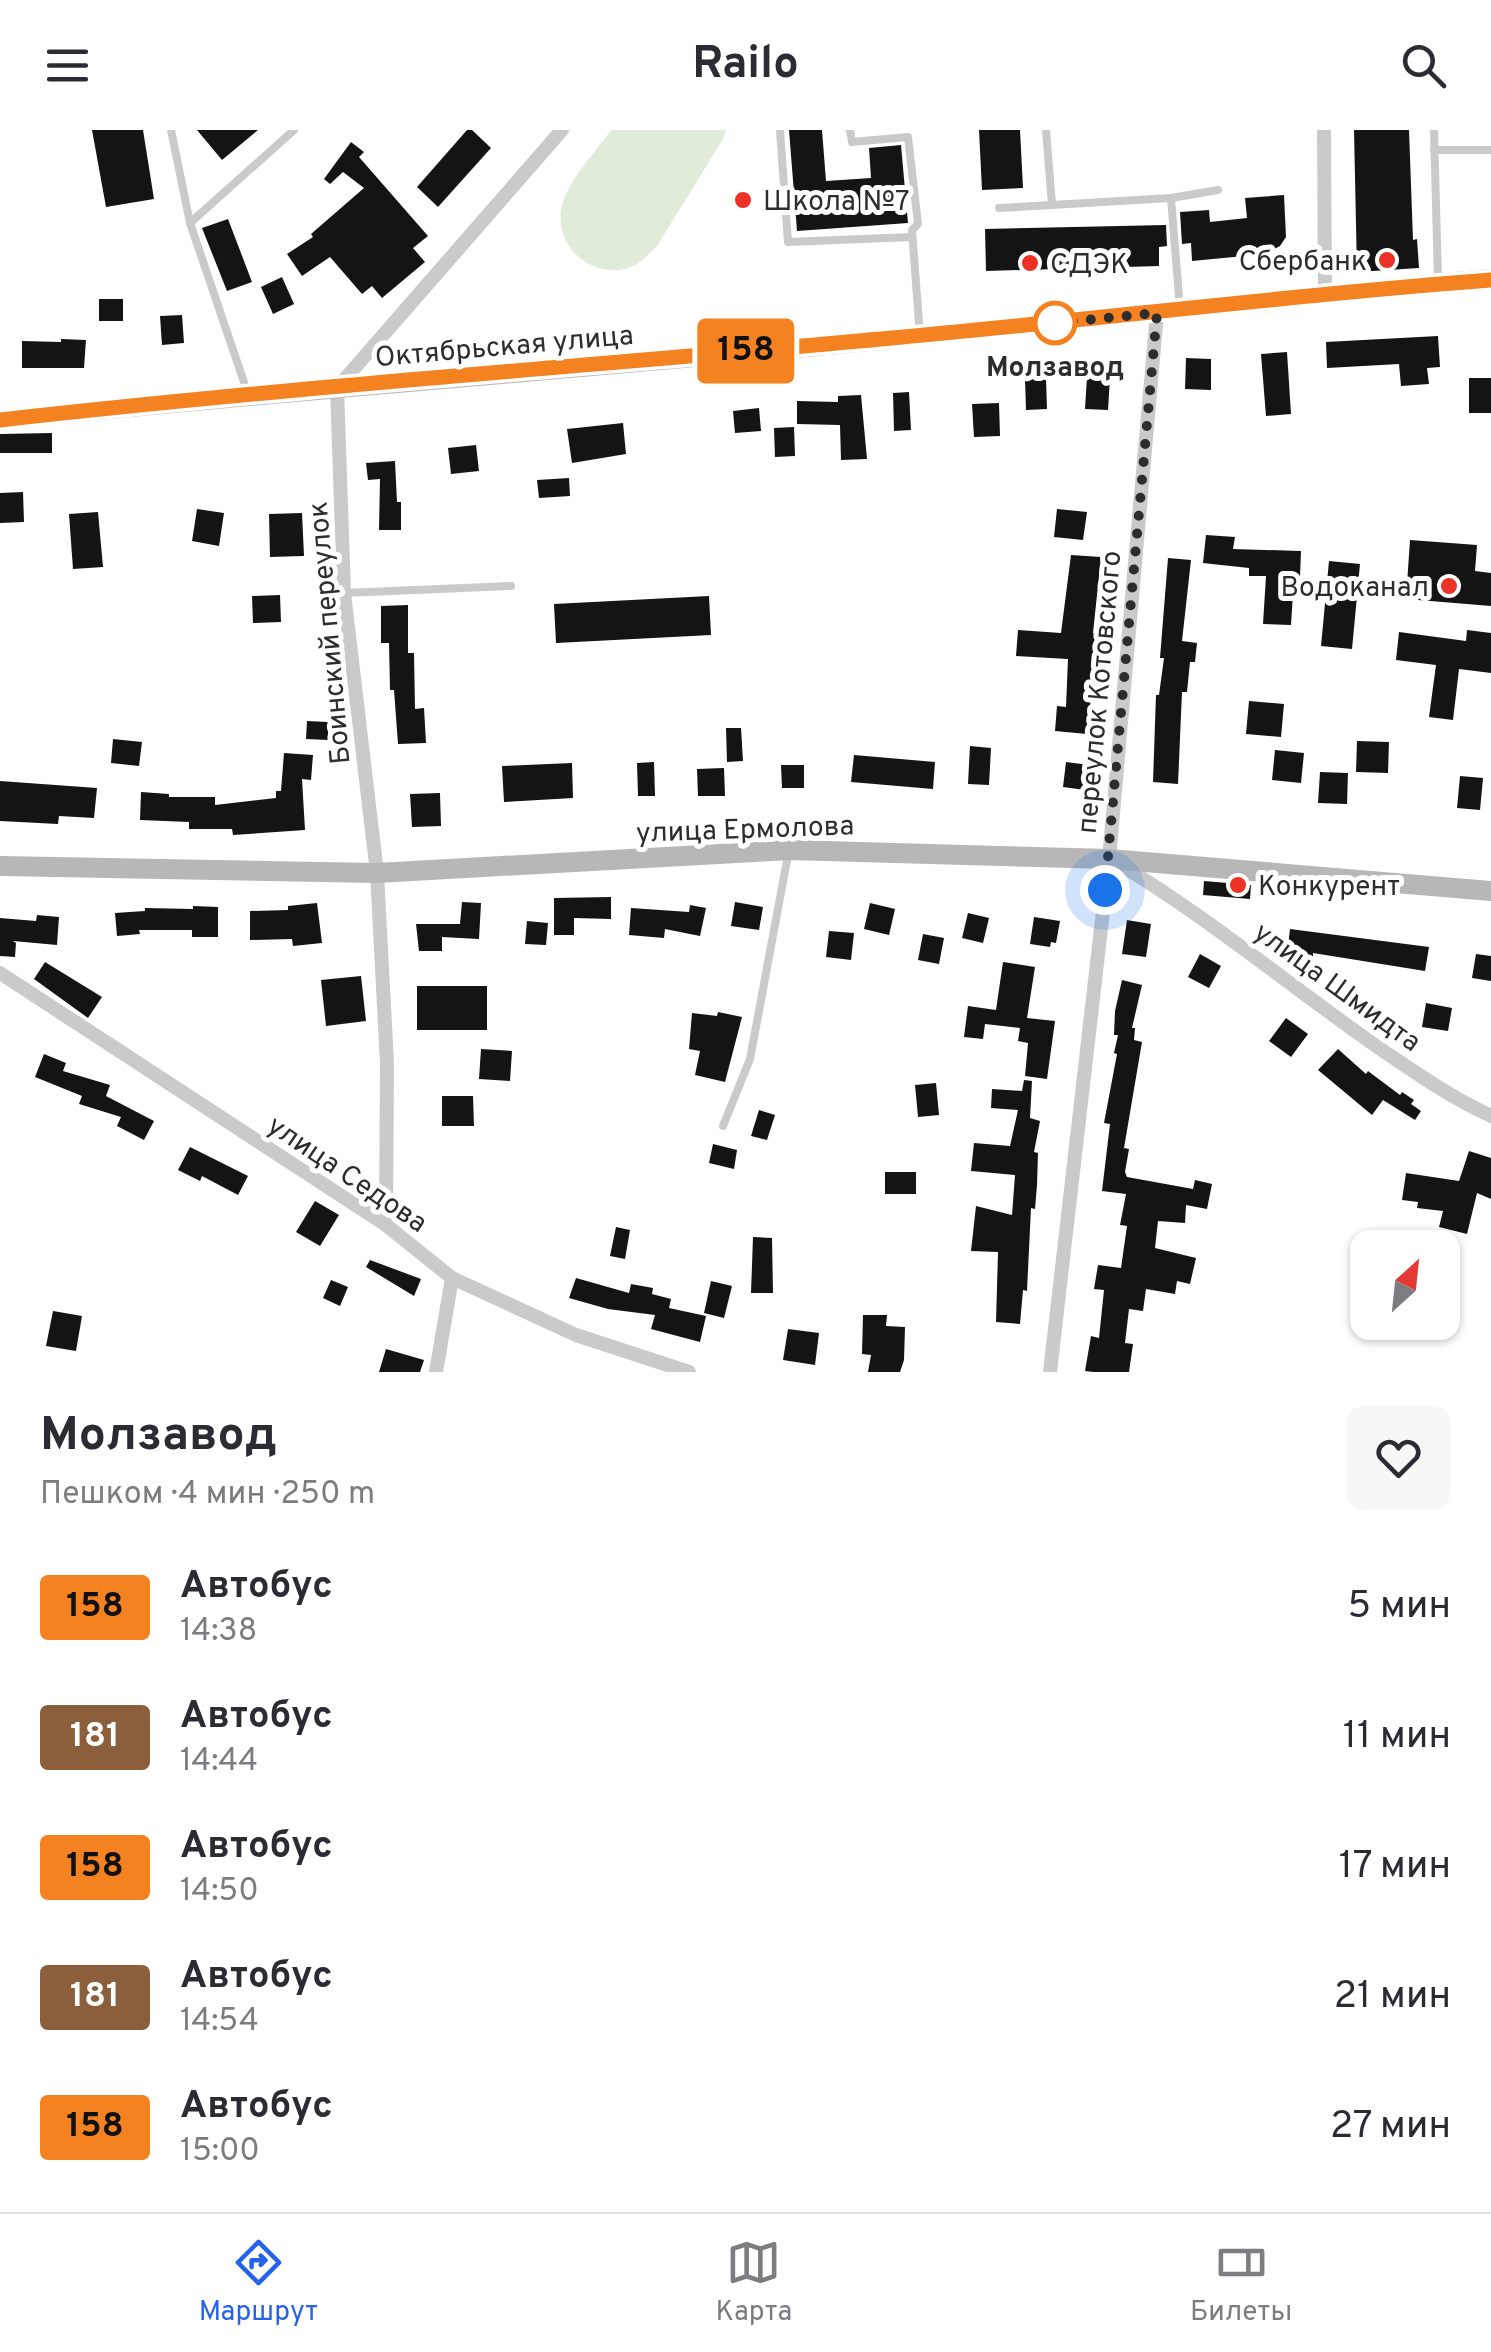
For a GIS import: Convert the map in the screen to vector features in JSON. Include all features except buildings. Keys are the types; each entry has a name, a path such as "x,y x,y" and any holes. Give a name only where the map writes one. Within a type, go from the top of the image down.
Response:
{"main road":[{"name":"Октябрьская улица","path":"0,420 248,394 920,336 1325,292 1491,280"},
{"name":"улица Ермолова","path":"0,866 377,873 789,850 1109,858 1491,891"}],"street":[{"path":"337,388 562,130"},
{"path":"1324,130 1325,292"},
{"name":"переулок Котовского","path":"1050,1372 1109,858 1157,313"},
{"name":"Боинский переулок","path":"337,388 344,593 377,873 387,1063 386,1225"},
{"name":"улица Шмидта","path":"1109,858 1176,898 1454,1099 1491,1116"},
{"name":"улица Седова","path":"0,973 386,1225 452,1278 576,1335 689,1372"},
{"path":"436,1372 452,1278"}],"lane":[{"path":"171,130 190,223 248,394"},
{"path":"190,223 294,130"},
{"path":"780,130 788,242 912,237"},
{"path":"850,130 852,142 908,138 918,224 912,237 920,336"},
{"path":"1046,130 1052,205"},
{"path":"1434,130 1438,284"},
{"path":"1434,150 1491,150"},
{"path":"999,208 1171,198 1218,190"},
{"path":"1171,198 1180,310"},
{"path":"344,593 511,586"},
{"path":"724,1126 750,1058 789,850"}],"green space":[{"path":"611,130 726,130 657,246 637,264 619,270 592,266 581,259 571,249 561,224 561,210 569,189"}],"bus line":[{"name":"158","path":"0,420 1175,311 1325,292 1491,280"}],"place":[{"name":"Школа №7","path":"743,200"},
{"name":"Сбербанк","path":"1387,260"},
{"name":"СДЭК","path":"1030,263"},
{"name":"Молзавод","path":"1055,323"},
{"name":"Водоканал","path":"1449,586"},
{"name":"Конкурент","path":"1238,885"}],"route":[{"path":"1055,323 1157,313 1105,890"}]}
